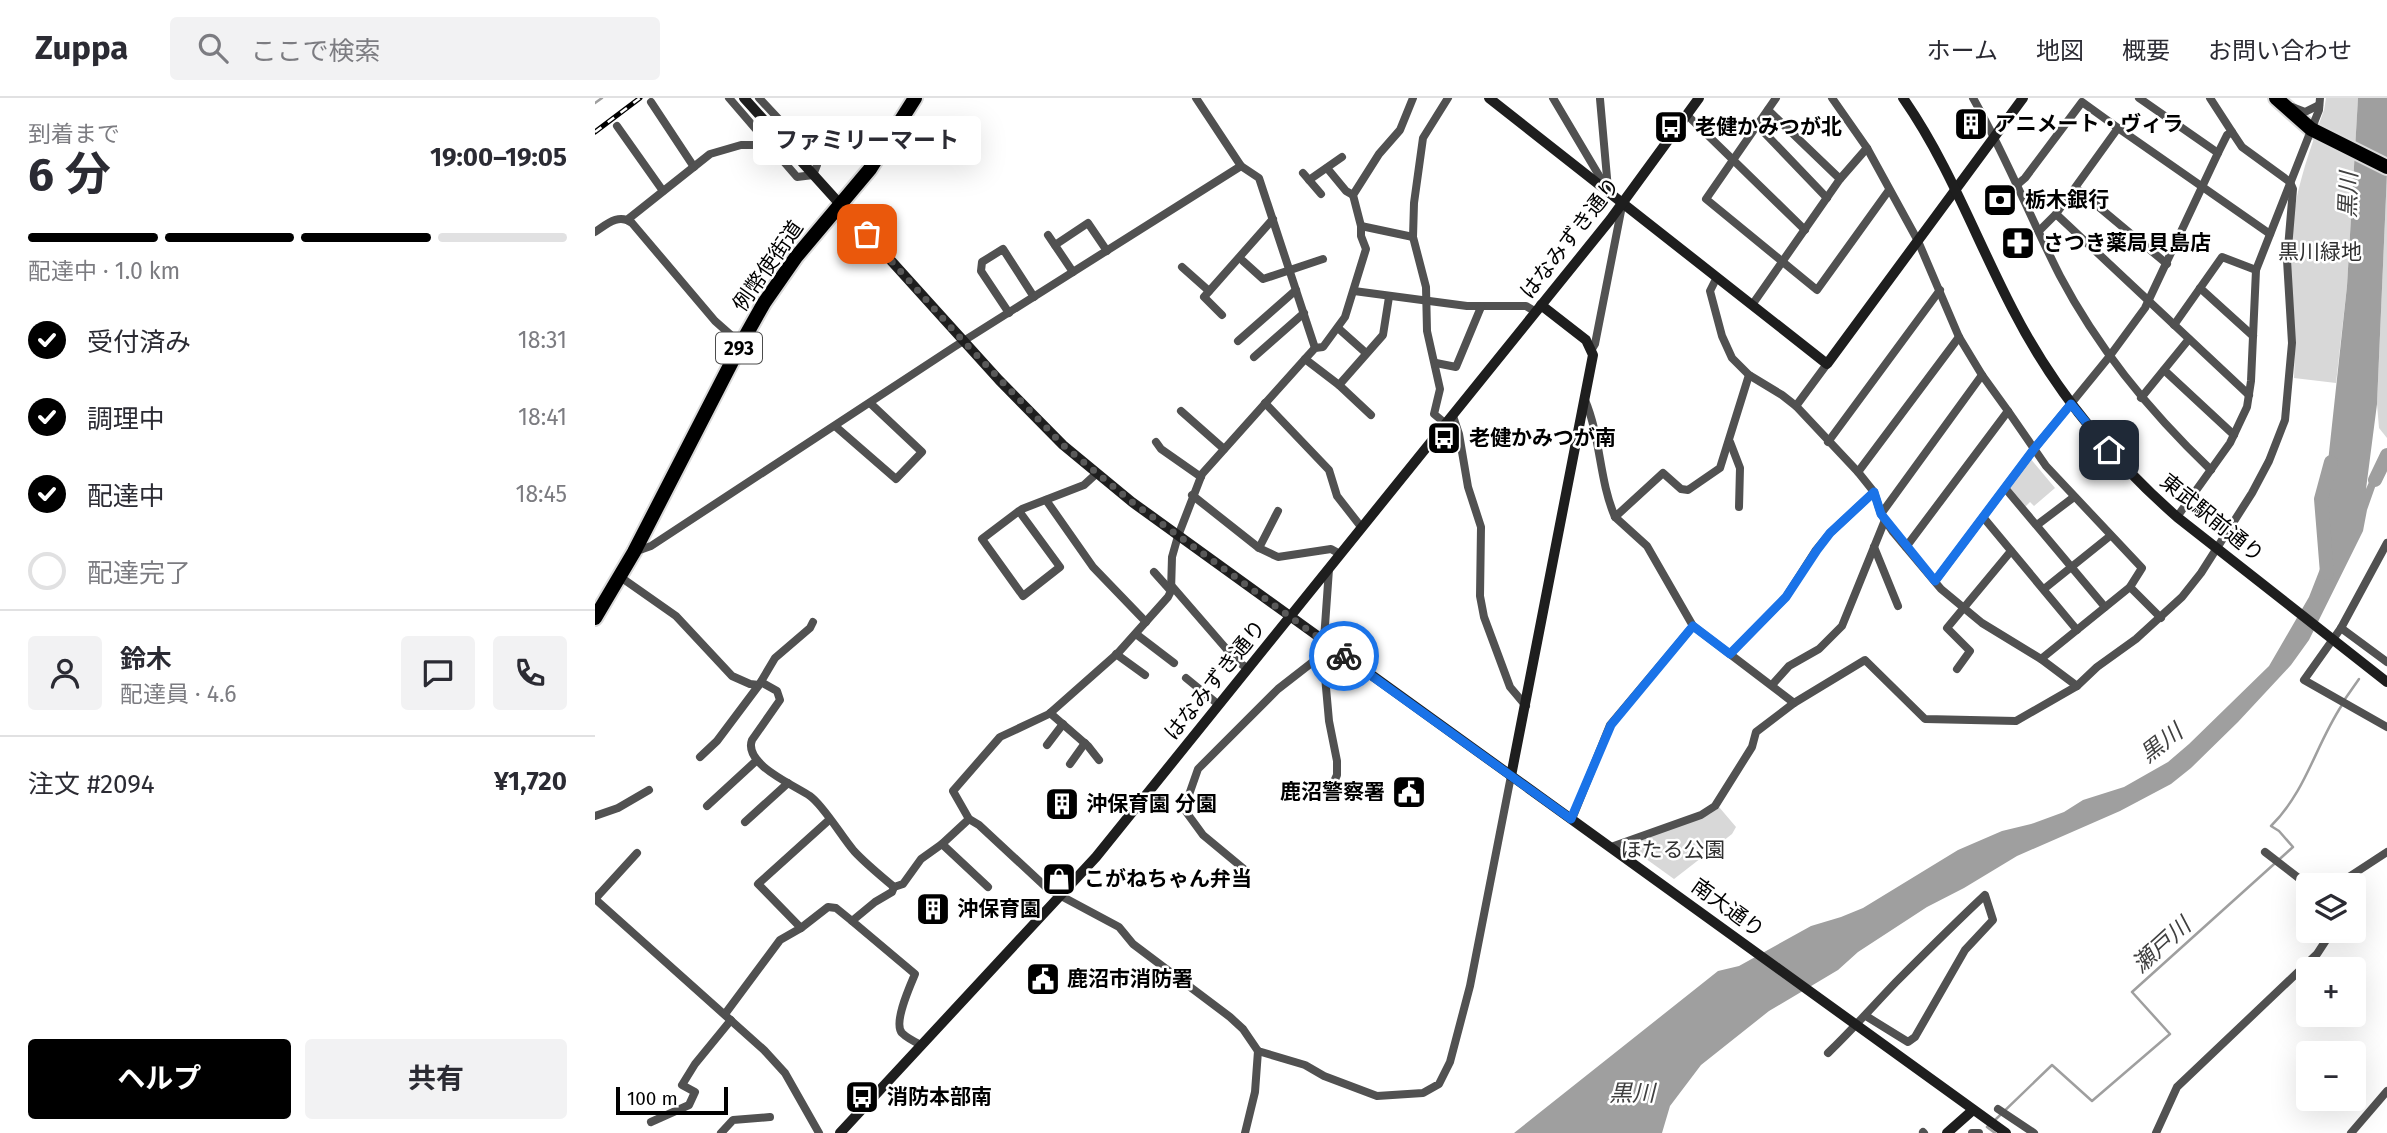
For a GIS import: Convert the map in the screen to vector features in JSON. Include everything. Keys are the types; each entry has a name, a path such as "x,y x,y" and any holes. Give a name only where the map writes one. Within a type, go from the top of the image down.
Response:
{"highway":[{"name":"例幣使街道","path":"595,618 634,552 741,344 780,279 810,239 870,169 915,98"},
{"path":"2276,98 2314,130 2387,167"}],"street":[{"path":"729,98 797,177 813,175 817,161 759,98"},
{"name":"南大通り","path":"744,98 964,342 1038,421 1096,474 1178,536 2006,1133"},
{"path":"1196,98 1241,166 1259,178 1315,348"},
{"path":"1353,195 1379,154 1399,130 1413,98"},
{"path":"1448,98 1423,138 1419,155 1413,237 1426,287 1427,331 1440,389 1434,414 1450,420 1481,527 1480,596 1484,617 1510,687 1526,706"},
{"path":"1489,98 1827,364"},
{"path":"1553,98 1609,192"},
{"name":"はなみずき通り","path":"840,1133 1096,857 1623,203 1699,98"},
{"path":"1776,98 1706,199 1783,263 1817,290 1889,190"},
{"path":"1832,98 1867,148 1918,241 1959,337 1982,375 2034,449 2074,497 2142,568 2130,587 2041,659"},
{"name":"東武駅前通り","path":"1903,98 1936,150 2018,319 2071,404 2130,472 2177,517 2387,682"},
{"path":"1973,98 1995,136 2060,275 2109,357 2171,432 2211,470"},
{"path":"1796,406 2023,98"},
{"path":"2139,98 2218,153"},
{"path":"1611,846 1701,815 1715,806 1752,747 1756,732 1794,703 1864,660 1925,719 2016,721 2077,686 2097,667 2161,618 2182,597 2219,550 2261,476 2282,430 2287,411 2292,342 2287,262 2293,198 2290,182 2242,147 2211,98"},
{"path":"2282,98 2294,108 2305,112 2319,102"},
{"path":"1600,99 1609,192"},
{"path":"651,102 694,167"},
{"path":"2018,184 2082,102 2270,234"},
{"path":"2177,517 2234,435 2247,407 2256,270 2290,182 2314,130 2319,102"},
{"path":"1768,110 1840,178"},
{"path":"1687,115 1805,230"},
{"path":"1757,125 1827,198"},
{"path":"617,126 663,191"},
{"path":"2039,231 2056,215 2118,128"},
{"path":"1935,581 2149,302 2218,153 2227,135 2232,132"},
{"path":"627,220 711,154 741,145 769,145"},
{"path":"1752,304 1840,178 1867,148"},
{"path":"1321,194 1306,176 1327,168 1342,158"},
{"path":"634,552 651,546 870,402 1241,166"},
{"path":"1245,1133 1255,1092 1258,1051 1243,1029 1133,944 1119,928 1040,883 979,825 969,819 953,791 1000,737 1050,713 1117,654 1168,597 1172,557 1192,495 1201,477 1315,348 1323,347 1345,317 1366,249 1353,195 1346,191 1327,168"},
{"path":"2076,188 2167,264"},
{"path":"1258,1051 1305,1065 1324,1076 1377,1096 1423,1093 1439,1084 1450,1062 1470,986 1593,361 1592,349 1601,317 1623,203"},
{"path":"2056,215 2249,395"},
{"path":"595,232 616,219 627,220 715,321 741,344"},
{"path":"1222,315 1204,297 1273,219"},
{"path":"1055,245 1088,223 1107,251"},
{"path":"1361,226 1413,237"},
{"path":"1048,235 1073,272"},
{"path":"1009,313 981,271 982,262 1003,249 1034,297"},
{"path":"2174,325 2222,257 2256,270"},
{"path":"1243,261 1263,279 1323,259"},
{"path":"1182,267 1209,291"},
{"path":"1717,277 1710,291 1722,337 1732,358 1749,375 1796,406 1859,472 1874,492 1883,517 1935,581 1982,623 2041,659 2077,686"},
{"path":"2200,288 2253,336"},
{"path":"1238,341 1296,290"},
{"path":"1828,442 1940,290"},
{"path":"1355,291 1481,307 1539,308 1586,340 1592,349"},
{"path":"1339,385 1383,335 1389,296"},
{"path":"1436,363 1455,367 1481,307"},
{"path":"1254,357 1304,313"},
{"path":"1338,328 1366,353"},
{"path":"1859,472 1959,337"},
{"path":"2141,398 2189,339"},
{"path":"1305,359 1339,385 1371,415"},
{"path":"2164,370 2234,435"},
{"path":"1615,517 1663,473 1681,489 1688,490 1720,468 1749,375"},
{"path":"1772,685 1789,666 1819,649 1842,626 1874,547 1883,517 1982,375"},
{"path":"1585,400 1592,417 1607,498 1615,517 1647,546 1693,626 1794,703"},
{"path":"835,426 896,479 922,452 870,402"},
{"path":"1265,403 1329,470 1337,496 1362,528"},
{"path":"1181,411 1224,449"},
{"path":"1906,547 2008,411"},
{"path":"1156,442 1161,449 1201,477"},
{"path":"1730,442 1741,468 1739,508"},
{"path":"1020,511 1061,567 1023,596 982,540 1020,511 1084,485 1096,474"},
{"path":"2005,488 2105,607"},
{"path":"1730,654 1786,597 1830,533 1874,492"},
{"path":"1192,495 1259,548 1278,557 1331,549 1340,554"},
{"path":"2037,525 2074,497"},
{"path":"1046,500 1093,567 1146,622"},
{"path":"1259,548 1277,511"},
{"path":"1983,517 2077,629"},
{"path":"2044,589 2111,536"},
{"path":"2387,543 2341,628 2331,638 2304,680 2387,727"},
{"path":"1874,547 1898,606"},
{"path":"1957,669 1970,651 1947,628 2011,551"},
{"path":"1329,569 1323,654 1329,721 1337,761 1337,775 1332,786"},
{"path":"1154,572 1236,660 1248,668"},
{"path":"619,576 676,616 732,676 777,691 780,699 751,743 750,750 757,760 813,798 855,853 894,887"},
{"path":"2130,587 2161,618"},
{"path":"700,757 717,741 760,684 775,659 810,628 813,622"},
{"path":"1571,819 1611,725 1693,626"},
{"path":"2341,628 2387,662"},
{"path":"1136,634 1174,663"},
{"path":"1117,654 1145,676"},
{"path":"1244,869 1203,835 1184,809 1198,769 1278,689 1323,654"},
{"path":"1186,678 1219,705"},
{"path":"1050,713 1085,743 1099,760"},
{"path":"1048,746 1063,724"},
{"path":"1070,764 1085,743"},
{"path":"707,806 757,760"},
{"path":"745,822 788,783"},
{"path":"595,816 649,790"},
{"path":"852,921 874,902 892,892 894,887 903,884 921,859 969,819"},
{"path":"801,928 758,884 829,820"},
{"path":"942,844 988,887"},
{"path":"2265,852 2296,876"},
{"path":"2355,873 2387,852"},
{"path":"637,853 595,899 728,1017 785,1073 819,1133"},
{"path":"1828,1053 1854,1023 1865,1016 1985,895 1993,920 1965,950 1915,1037 1908,1042 1865,1016"},
{"path":"651,1122 689,1105 695,1092 682,1085 780,940 828,907 835,908 852,921 915,974 903,1004 899,1026 901,1032 921,1045"},
{"path":"2155,1133 2176,1087 2317,954 2324,943"},
{"path":"2352,1132 2387,1091"},
{"path":"1997,1109 2033,1133"},
{"path":"1947,1133 1973,1110"},
{"path":"721,1133 733,1120 770,1117"},
{"path":"1972,1133 1979,1133"}],"green space":[{"name":"黒川緑地","path":"2326,98 2358,98 2347,286 2336,383 2294,378 2290,266 2295,205"},
{"name":"黒川緑地","path":"2387,173 2387,438 2379,428 2377,404"},
{"path":"2030,458 2055,488 2034,506 2030,502 2025,507 2010,490 2010,484"},
{"name":"ほたる公園","path":"1719,807 1736,827 1732,834 1674,879 1624,843 1710,814"}],"water":[{"path":"2358,98 2387,98 2387,173 2377,404 2366,489 2372,475 2387,458 2387,467 2379,476 2363,531 2309,640 2291,665 2238,722 2171,784 2120,811 2017,856 1927,907 1858,952 1838,970 1769,1011 1701,1065 1670,1106 1662,1133 1514,1133 1718,971 1739,966 1811,926 1863,908 1958,850 2002,831 2064,812 2083,800 2124,787 2168,762 2269,666 2309,597 2327,551 2324,499 2347,286"}],"waterway":[{"path":"595,103 602,98"},
{"path":"2375,480 2387,455"},
{"name":"黒川","path":"2327,573 2321,499 2331,462"},
{"name":"瀬戸川","path":"2345,699 2359,679"},
{"name":"瀬戸川","path":"1994,1121 2052,1065 2092,1101 2170,1034 2132,992 2293,847 2271,826 2302,783 2342,705"},
{"name":"瀬戸川","path":"1989,1125 1987,1127 1995,1133"}],"railway":[{"path":"595,132 640,98"}],"way so far":[{"path":"867,234 964,342 1063,445 1132,502 1344,656"}],"place":[{"name":"アニメート・ヴィラ","path":"1971,124"},
{"name":"老健かみつが北","path":"1671,127"},
{"name":"栃木銀行","path":"2000,200"},
{"name":"ファミリーマート","path":"867,234"},
{"name":"さつき薬局貝島店","path":"2018,243"},
{"name":"老健かみつが南","path":"1444,438"},
{"name":"鹿沼警察署","path":"1409,792"},
{"name":"沖保育園 分園","path":"1062,804"},
{"name":"こがねちゃん弁当","path":"1059,879"},
{"name":"沖保育園","path":"933,909"},
{"name":"鹿沼市消防署","path":"1043,979"},
{"name":"消防本部南","path":"862,1097"}],"route":[{"path":"1344,656 1571,819 1611,725 1693,626 1730,654 1786,597 1830,533 1874,492 1878,509 1893,532 1935,581 2071,404 2109,450"}]}
